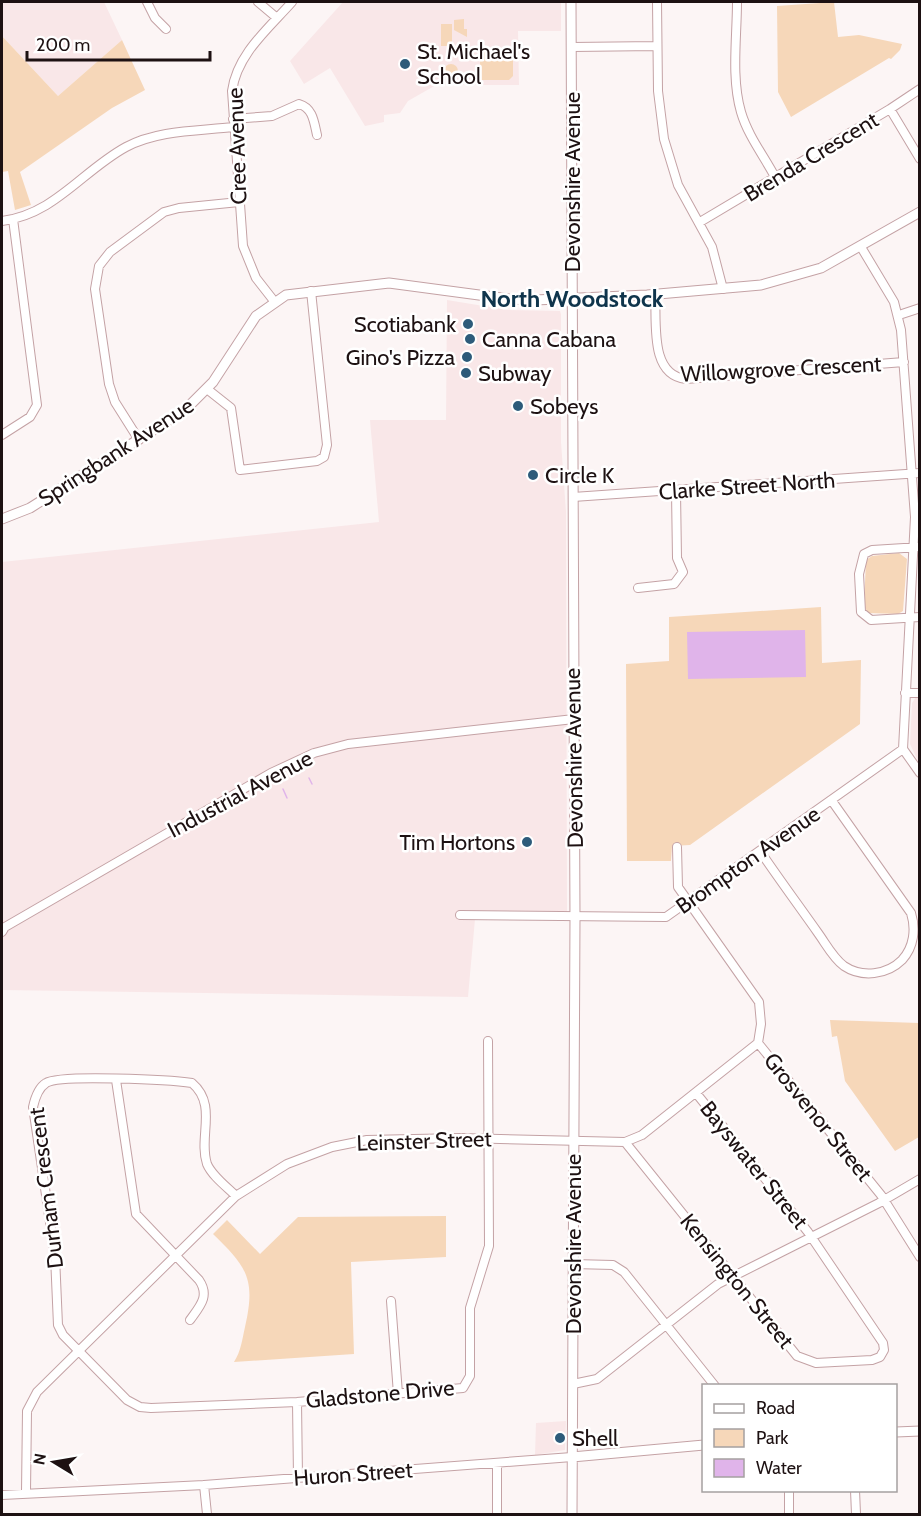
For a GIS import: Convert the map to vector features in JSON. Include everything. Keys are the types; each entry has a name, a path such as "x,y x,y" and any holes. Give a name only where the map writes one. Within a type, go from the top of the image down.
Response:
{"main road":[{"name":"Devonshire Avenue","path":"572,2 576,918 572,1515"},
{"name":"Springbank Avenue","path":"2,519 30,508 185,410 207,389 251,323 274,301 292,293 389,283 509,299 572,298 761,285 797,277 821,268 920,212"},
{"path":"897,1432 920,1431"},
{"name":"Huron Street","path":"572,1457 702,1445"}],"street":[{"path":"147,2 155,18 166,29"},
{"path":"258,2 277,18"},
{"name":"Cree Avenue","path":"274,301 248,263 243,246 232,91 238,67 249,50 292,2"},
{"path":"657,2 658,107 664,139 678,185 700,222 716,257 723,289"},
{"path":"737,2 737,80 741,111 749,131 775,177"},
{"path":"572,47 657,46"},
{"name":"Brenda Crescent","path":"700,222 890,110 920,89"},
{"path":"2,221 49,205 118,152 139,141 272,116 299,104 309,110 317,135"},
{"path":"890,110 920,159"},
{"path":"139,440 116,402 109,384 95,289 99,266 110,252 164,212 178,208 239,202"},
{"path":"2,435 30,417 37,405 13,219"},
{"path":"861,247 899,315 916,473 916,547 909,618 903,749 920,773"},
{"path":"207,389 231,408 240,470 319,461 326,454 327,445 311,291"},
{"name":"Willowgrove Crescent","path":"655,294 660,359 667,373 673,377 686,379 904,362"},
{"path":"899,315 920,308"},
{"name":"Clarke Street North","path":"573,497 676,492 916,473"},
{"path":"638,588 674,584 683,572 677,558 676,492"},
{"path":"916,547 872,550 864,554 860,563 858,603 862,615 874,620 920,617"},
{"path":"906,693 920,693"},
{"name":"Industrial Avenue","path":"2,932 15,921 216,804 314,753 348,744 574,719"},
{"name":"Brompton Avenue","path":"460,915 657,918 671,914 903,749"},
{"path":"760,851 843,965 865,974 883,972 893,968 905,957 912,943 914,925 911,913 832,801"},
{"name":"Grosvenor Street","path":"677,848 678,887 755,995 760,1010 758,1043 884,1200 920,1257"},
{"name":"Gladstone Drive","path":"78,1350 127,1400 143,1408 297,1402 459,1390 469,1381 470,1308 489,1246 488,1041"},
{"path":"625,1142 642,1135 758,1043"},
{"name":"Durham Crescent","path":"78,1350 63,1335 56,1319 55,1256 33,1107 38,1091 47,1082 70,1078 192,1083 198,1089 206,1110 207,1164 236,1196"},
{"path":"116,1080 134,1210 199,1280 204,1290 204,1300 190,1320"},
{"name":"Bayswater Street","path":"696,1093 812,1237"},
{"name":"Leinster Street","path":"26,1492 26,1428 29,1405 37,1392 236,1196 286,1164 338,1145 395,1139 625,1142"},
{"name":"Kensington Street","path":"625,1142 800,1358 816,1363 876,1359 883,1354 883,1343 812,1237"},
{"path":"573,1384 597,1379 713,1287 884,1200 920,1179"},
{"path":"573,1264 606,1264 618,1267 713,1384"},
{"path":"391,1301 398,1394"},
{"path":"297,1402 298,1478"},
{"name":"Huron Street","path":"2,1495 26,1492 204,1485 572,1457"},
{"path":"497,1464 497,1515"},
{"path":"204,1485 207,1515"},
{"path":"789,1492 789,1515"},
{"path":"855,1492 856,1515"}],"shaded area":[{"path":"2,2 104,2 122,40 58,96 2,36"},
{"name":"St. Michael's School","path":"343,2 561,2 561,31 518,31 519,85 436,85 408,101 400,113 384,115 384,122 365,126 330,68 304,84 290,61"},
{"path":"447,300 508,310 560,311 561,314 561,442 566,512 567,913 469,911 475,919 468,997 2,990 2,562 379,522 370,420 446,420"},
{"path":"916,697 919,697 919,763 910,744 912,703"},
{"path":"566,1421 565,1450 535,1455 536,1423"}],"green space":[{"path":"834,2 838,37 859,35 902,44 900,50 891,59 889,58 791,117 778,92 777,6"},
{"path":"464,19 467,37 454,30 454,20"},
{"path":"441,24 452,24 452,46 441,46"},
{"path":"2,36 58,96 122,40 145,90 112,108 20,172 31,205 15,210 8,171 2,172"},
{"path":"513,49 513,76 509,80 480,80 480,50"},
{"path":"448,64 454,64 458,71 454,78 448,78 444,74 444,68"},
{"path":"899,553 907,559 903,611 898,614 868,613 864,606 866,560 872,556"},
{"path":"821,607 822,663 861,660 860,724 690,845 672,846 671,861 627,861 626,664 669,661 669,617"},
{"path":"830,1020 919,1023 919,1137 895,1151 845,1081 837,1036 832,1037"},
{"path":"446,1216 446,1257 351,1262 354,1354 234,1362 242,1341 248,1311 249,1285 241,1265 213,1234 227,1220 260,1254 298,1217"}],"water":[{"path":"805,630 806,677 688,679 687,632"}],"waterway":[{"path":"309,778 312,784"},
{"path":"283,789 287,798"}],"place":[{"name":"St. Michael's School","path":"405,64"},
{"name":"Scotiabank","path":"468,324"},
{"name":"Canna Cabana","path":"470,339"},
{"name":"Gino's Pizza","path":"467,357"},
{"name":"Subway","path":"466,373"},
{"name":"Sobeys","path":"518,406"},
{"name":"Circle K","path":"533,475"},
{"name":"Tim Hortons","path":"527,842"},
{"name":"Shell","path":"560,1438"}],"district":[{"name":"North Woodstock","path":"572,298"}]}
